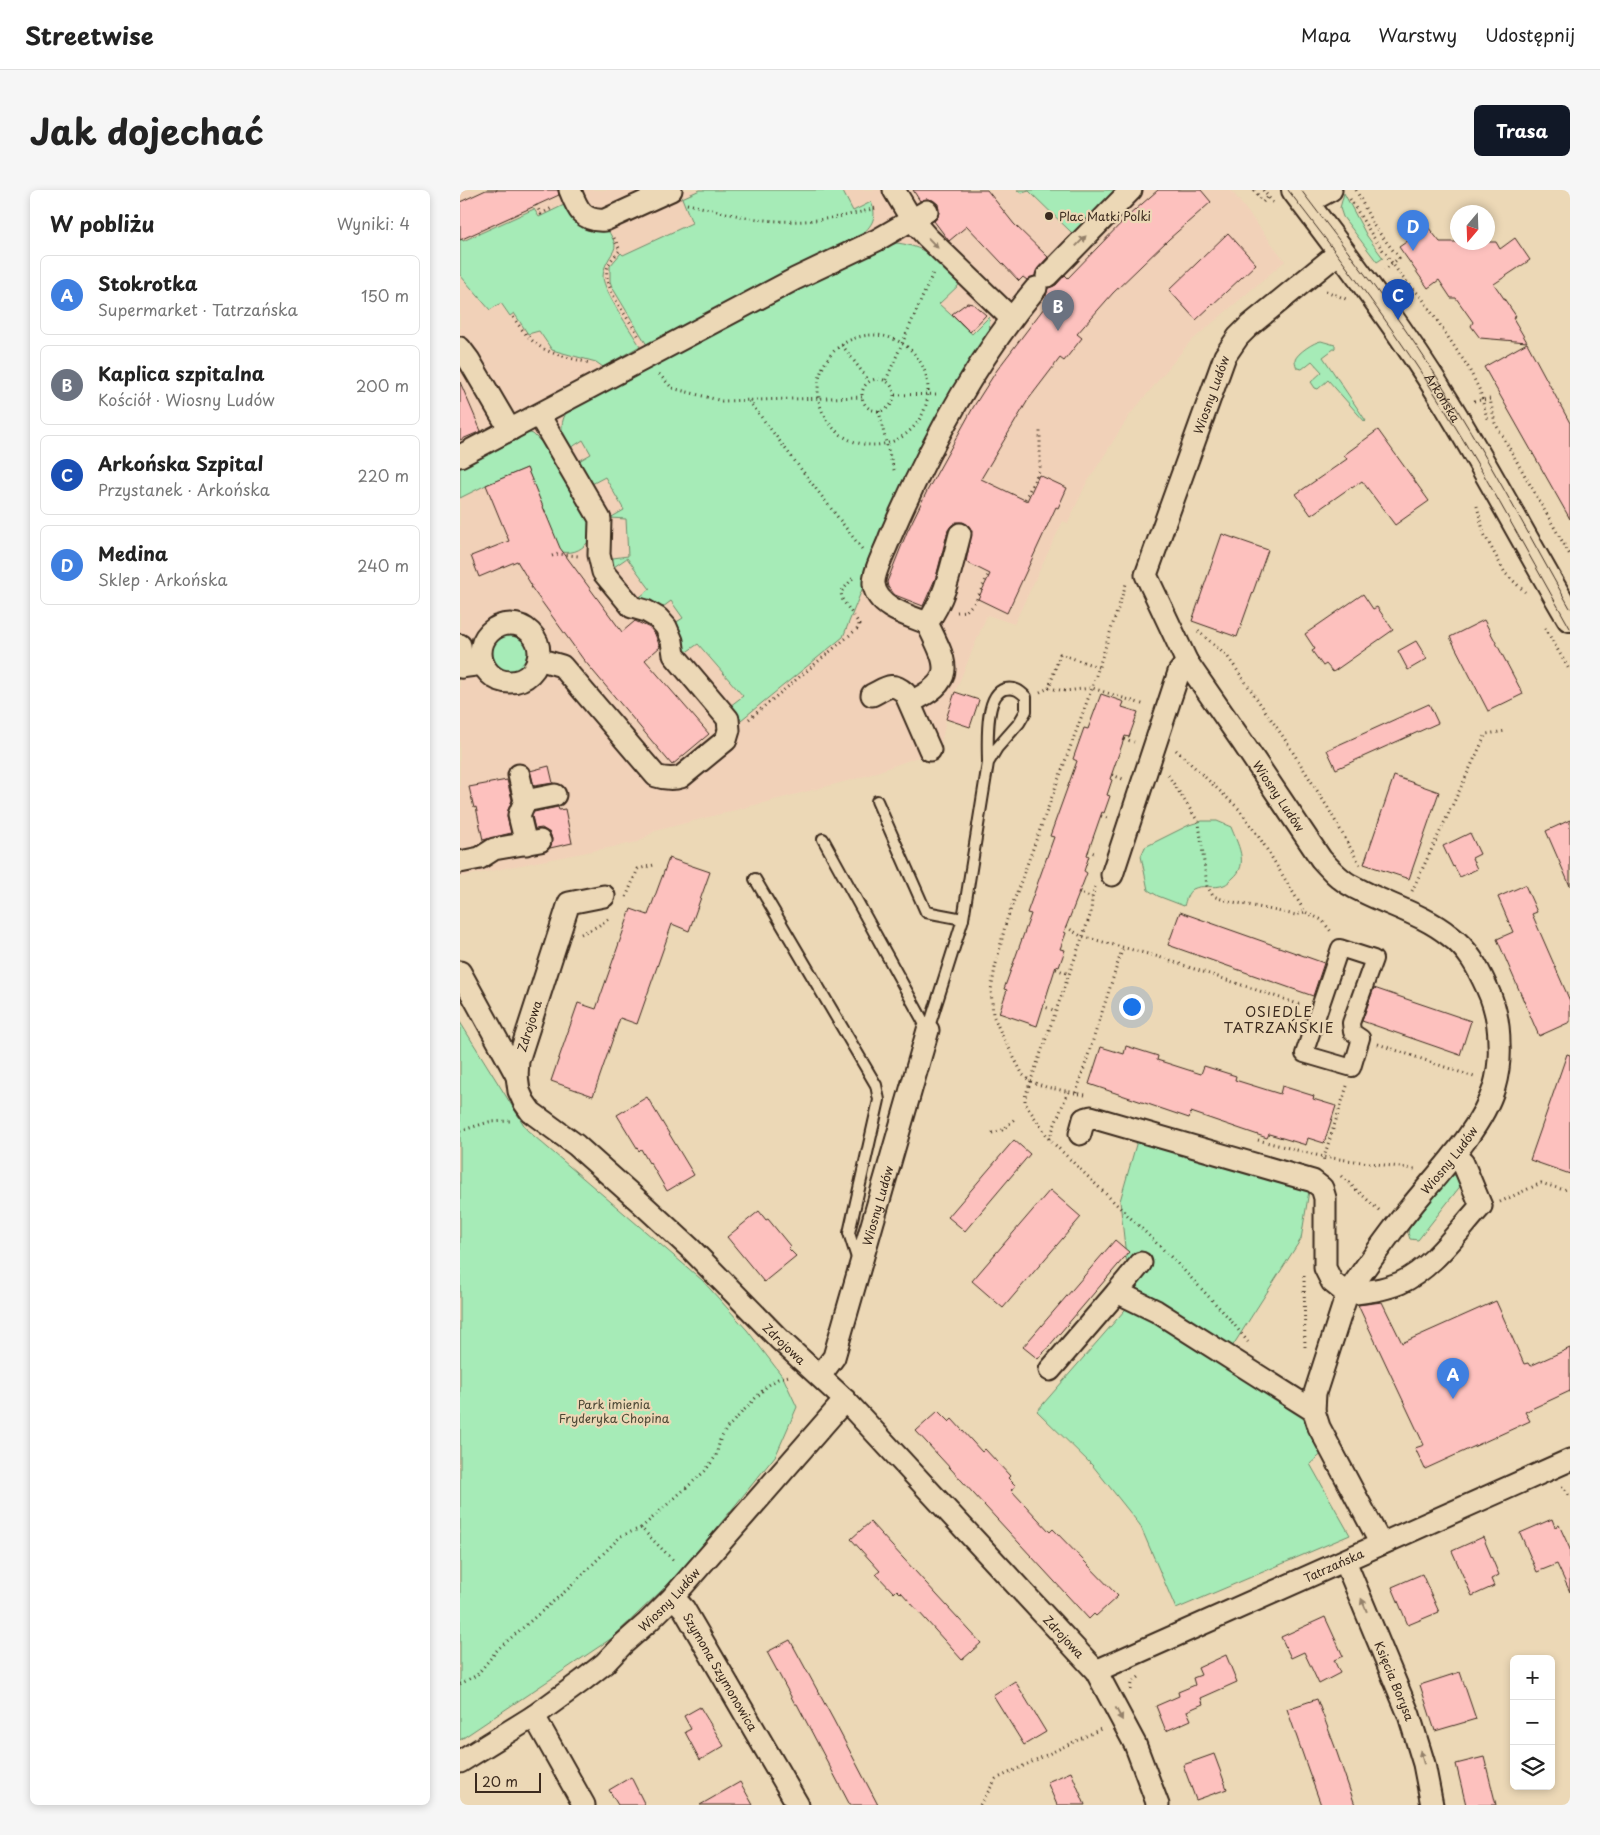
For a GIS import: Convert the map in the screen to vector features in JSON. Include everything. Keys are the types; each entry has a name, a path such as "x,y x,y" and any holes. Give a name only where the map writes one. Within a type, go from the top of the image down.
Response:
{"street":[{"path":"894,190 920,216 942,252 1011,318"},
{"path":"930,618 898,611 885,602 876,592 873,582 906,501 963,393 1011,318 1042,282 1131,190"},
{"path":"1285,196 1340,194"},
{"path":"565,197 587,218 597,221 675,196"},
{"name":"Arkońska","path":"1285,196 1341,251 1394,324 1447,404 1570,618"},
{"path":"460,456 795,279 876,240 920,216"},
{"name":"Wiosny Ludów","path":"1314,1412 1315,1393 1347,1294 1396,1225 1436,1175 1454,1156 1488,1102 1497,1073 1499,1031 1496,1013 1490,994 1474,962 1450,935 1416,916 1351,886 1337,876 1321,859 1187,662 1146,575 1225,356 1238,337 1284,296 1341,251"},
{"path":"463,357 510,430"},
{"path":"538,659 562,666 656,776 674,780 681,778 726,740 730,730 728,719 674,655 672,641 666,627 658,618 646,611 632,607 603,572 599,554 600,519 539,415"},
{"path":"910,702 926,694 939,684 943,676 944,665 930,618 943,592 960,534"},
{"path":"514,624 522,627 536,640 538,659 535,668 522,679 512,682 495,678 483,664 481,656 483,641 495,628 514,624"},
{"path":"460,645 461,667 483,664"},
{"path":"1104,880 1152,752 1179,672 1187,662"},
{"path":"872,694 893,685 905,692 930,750"},
{"path":"460,862 480,858 494,850 533,842 519,815 525,801 519,775"},
{"path":"525,801 555,795"},
{"name":"Zdrojowa","path":"614,904 569,903 518,1061 519,1091 524,1102 531,1112 576,1145 691,1249 779,1339 845,1400 1096,1671 1135,1744 1158,1805"},
{"path":"1340,948 1374,959 1351,1023 1352,1032 1362,1038 1352,1068 1304,1054 1319,1012 1340,948"},
{"path":"460,972 517,1076"},
{"name":"Wiosny Ludów","path":"813,1371 834,1357 928,1030"},
{"path":"1080,1134 1084,1119 1091,1117 1313,1181 1322,1188 1325,1198 1325,1268 1332,1282 1347,1294 1378,1290 1400,1282 1421,1271 1435,1259 1481,1206 1463,1163 1454,1156"},
{"path":"1050,1370 1141,1263"},
{"path":"1117,1292 1156,1311 1314,1412 1319,1427 1381,1544"},
{"name":"Wiosny Ludów","path":"460,1762 557,1701 605,1663 673,1597 836,1408 845,1400"},
{"name":"Tatrzańska","path":"1096,1671 1570,1461"},
{"name":"Księcia Borysa","path":"1345,1561 1409,1715 1424,1764 1432,1805"},
{"name":"Szymona Szymonowica","path":"673,1597 684,1609 798,1805"},
{"path":"534,1716 584,1805"},
{"name":"Szymona Szymonowica","path":"765,1748 765,1762 782,1805"}],"lane":[{"path":"928,1030 963,919 988,763 990,710 994,697 1001,690 1010,688 1019,690 1026,697 1026,711 1019,724 997,748 988,763"},
{"path":"878,801 926,912 963,919"},
{"path":"823,839 928,1030"},
{"path":"755,879 876,1085 879,1100 849,1233 860,1268"}],"path":[{"path":"1254,190 1263,202 1285,196"},
{"path":"1257,194 1263,190 1285,196"},
{"path":"1356,190 1374,226 1399,258 1382,272"},
{"path":"1340,194 1402,277 1422,298 1468,367 1480,391 1489,426"},
{"path":"675,196 758,219 781,221 810,221 844,217 876,208"},
{"path":"1278,210 1285,196"},
{"path":"536,205 541,214 565,197"},
{"path":"886,380 942,252"},
{"path":"615,255 608,264 607,269 609,287 637,333"},
{"path":"1322,290 1345,299 1351,307"},
{"path":"1345,299 1350,296"},
{"path":"513,317 526,336 538,347 545,351 596,365"},
{"path":"878,336 902,343 911,351 922,366 928,395 925,408 909,432 886,443 871,445 847,439 828,422 819,399 820,374 825,363 842,345 853,339 878,336"},
{"path":"842,345 868,381"},
{"path":"659,375 672,388 722,401 862,397"},
{"path":"877,378 886,380 892,386 895,395 892,404 888,408 879,411 870,409 863,402 863,388 868,381 877,378"},
{"path":"895,395 963,393"},
{"path":"749,400 871,560 878,566"},
{"path":"879,411 886,443 906,501"},
{"path":"1025,499 1040,469 1040,429"},
{"path":"1477,504 1484,534 1488,542 1505,573 1524,591 1529,599"},
{"path":"930,618 966,611 976,601 988,575"},
{"path":"1094,1098 1030,1081 1023,1075 993,1015 991,990 1006,922 1092,688 1129,577"},
{"path":"747,720 857,629 858,622 842,598 841,592 845,587"},
{"path":"1542,623 1570,671"},
{"path":"1192,626 1228,657 1284,738 1328,808 1364,873"},
{"path":"1098,667 1060,654 1049,688 1065,691 1092,688 1150,707"},
{"path":"1160,727 1175,750 1239,809 1261,840 1305,912 1322,920 1340,942 1340,948"},
{"path":"1408,898 1486,734 1506,731"},
{"path":"1124,738 1138,743 1152,752 1199,822 1207,886 1213,896 1296,915 1305,912"},
{"path":"579,936 598,926 638,869 654,865"},
{"path":"1024,1097 1081,936 1091,913 1092,898 1104,880"},
{"path":"1078,892 1092,898"},
{"path":"1066,928 1081,936 1160,957 1319,1012"},
{"path":"1076,1093 1122,948"},
{"path":"1056,969 1069,974"},
{"path":"1042,1006 1056,1011"},
{"path":"1362,1038 1481,1079 1497,1073"},
{"path":"1313,1181 1320,1171 1352,1068"},
{"path":"1049,1139 1068,1092"},
{"path":"992,1133 1002,1130 1016,1118"},
{"path":"460,1131 489,1122 542,1119"},
{"path":"1256,1140 1324,1159 1427,1170 1436,1175"},
{"path":"1324,1159 1331,1168"},
{"path":"1338,1174 1396,1225"},
{"path":"1481,1206 1505,1200 1541,1182 1564,1190 1570,1186"},
{"path":"1304,1267 1305,1356"},
{"path":"460,1684 477,1675 498,1649 569,1588 622,1536 642,1528 706,1472 716,1456 720,1440 727,1428 767,1386 778,1379 813,1371"},
{"path":"1556,1484 1565,1488 1570,1498"},
{"path":"642,1528 674,1560 689,1579"},
{"path":"1130,1695 1132,1683 1147,1673"},
{"path":"980,1805 996,1779 1110,1724"}],"shaded area":[{"path":"460,190 1231,190 1285,261 1189,343 1129,416 1085,486 1068,523 1063,521 1014,624 987,615 955,692 946,719 941,745 923,755 866,776 655,831 638,842 460,877"}],"green space":[{"path":"700,190 842,190 853,211 871,202 874,217 871,225 860,236 647,345 612,287 610,266 621,253 623,255 692,223 682,198"},
{"path":"1017,190 1117,190 1072,233 1029,191 1022,193"},
{"path":"1344,193 1367,236 1383,258 1377,262 1343,217 1340,208"},
{"path":"564,205 572,218 581,227 593,231 608,230 611,235 615,248 607,262 603,277 608,292 640,346 603,367 596,362 552,350 539,331 528,334 514,313 510,316 501,303 490,310 460,275 460,236 463,241 534,209 539,217"},
{"path":"897,243 926,252 946,268 961,283 939,304 972,334 989,317 990,333 897,502 843,637 741,720 730,706 743,696 698,644 685,653 675,623 683,618 671,601 663,607 637,599 650,589 627,558 614,567 613,558 628,556 626,519 610,518 624,510 605,477 590,485 577,462 591,454 583,440 569,449 562,433 562,422 570,407 870,252"},
{"path":"1321,341 1335,345 1335,348 1323,357 1365,422 1328,380 1318,389 1315,388 1311,382 1322,372 1312,361 1302,369 1297,368 1296,357 1302,351"},
{"path":"524,431 533,434 547,448 591,522 592,538 578,550 561,552 527,468 460,498 460,465"},
{"path":"514,631 522,634 528,640 531,652 528,664 522,670 506,673 498,670 492,664 489,648 492,640 498,634"},
{"path":"1202,821 1217,821 1231,827 1241,853 1241,866 1238,872 1224,885 1193,889 1188,895 1184,906 1148,890 1141,856 1145,847 1189,825"},
{"name":"Park imienia Fryderyka Chopina","path":"460,1022 527,1130 702,1280 747,1330 783,1377 797,1407 776,1455 682,1571 612,1638 460,1740"},
{"path":"1137,1141 1305,1187 1309,1191 1301,1239 1223,1361 1310,1416 1325,1451 1310,1464 1350,1535 1176,1609 1140,1525 1093,1466 1037,1411 1131,1303 1120,1201"},
{"path":"1459,1175 1462,1184 1418,1240 1410,1239 1409,1229 1450,1177"}],"building":[{"path":"486,190 558,190 559,195 460,240 460,202"},
{"path":"913,190 987,190 1014,224 1048,257 1038,268 1035,276 1027,280 1023,277 1019,281 967,226 949,241 934,221 938,217 938,204 933,200 927,199 920,201"},
{"path":"1158,190 1201,190 1211,202 1113,293 1077,334 1082,338 1064,361 1060,358 1028,400 981,479 1027,501 1039,475 1067,488 1058,508 1056,507 1007,613 978,599 990,574 966,562 972,531 963,522 956,522 948,530 936,577 923,606 895,595 888,587 887,582 907,532 927,491 974,406 997,370 1050,300 1046,296 1048,288 1056,285 1065,275 1068,278 1127,217"},
{"path":"1428,227 1440,242 1450,242 1450,250 1495,250 1495,242 1500,249 1515,238 1530,260 1494,284 1516,316 1513,318 1527,342 1480,338 1471,326 1473,322 1456,298 1451,298 1439,280 1428,288 1399,247"},
{"path":"1228,233 1256,264 1196,320 1169,290"},
{"path":"967,303 973,304 986,315 970,332 952,314"},
{"path":"1527,343 1570,423 1570,519 1484,367"},
{"path":"460,382 481,431 460,440"},
{"path":"1378,430 1429,501 1395,525 1362,481 1311,515 1296,494 1347,459 1344,455"},
{"path":"527,468 560,548 622,632 635,621 650,628 655,634 660,647 645,660 709,734 672,765 583,659 531,587 517,561 479,577 471,556 509,541 486,485"},
{"path":"1222,534 1268,550 1237,637 1192,621"},
{"path":"1363,594 1373,609 1377,607 1393,630 1333,672 1326,664 1323,666 1312,651 1315,649 1305,634"},
{"path":"1484,620 1523,694 1488,711 1450,637"},
{"path":"1416,641 1427,659 1408,670 1398,651"},
{"path":"955,692 979,700 970,727 946,719"},
{"path":"1101,694 1124,702 1122,707 1138,712 1129,737 1125,736 1110,779 1112,780 1107,795 1110,796 1104,813 1102,812 1087,855 1089,856 1084,871 1087,873 1064,932 1066,933 1060,949 1065,950 1059,967 1056,966 1037,1026 999,1013 1007,990 1004,989 1031,914 1027,913 1054,837 1050,836 1077,761 1073,759 1084,728 1088,729"},
{"path":"1429,704 1438,723 1336,769 1327,750"},
{"path":"549,766 553,783 534,786 530,771"},
{"path":"1394,776 1439,792 1409,879 1364,864"},
{"path":"507,780 512,800 507,817 511,833 483,840 476,807 474,808 469,787"},
{"path":"558,807 559,810 565,809 572,843 550,848 552,839 550,833 542,828 535,829 532,816 534,812"},
{"path":"1570,820 1570,886 1546,831"},
{"path":"1470,833 1480,854 1472,858 1477,869 1460,877 1443,846"},
{"path":"669,858 710,872 689,931 672,924 637,1024 620,1018 593,1096 551,1081 578,1003 596,1009 631,909 648,915"},
{"path":"1525,885 1537,912 1532,914 1570,1001 1570,1022 1539,1036 1497,939 1513,932 1498,897"},
{"path":"1180,912 1324,963 1313,996 1168,945"},
{"path":"1374,988 1471,1021 1460,1055 1362,1021"},
{"path":"1126,1046 1158,1056 1157,1060 1201,1074 1204,1066 1236,1076 1235,1080 1280,1094 1282,1086 1314,1096 1313,1099 1336,1106 1324,1143 1308,1138 1306,1145 1269,1134 1267,1138 1191,1112 1189,1118 1089,1084 1101,1047 1124,1054"},
{"path":"1567,1054 1570,1055 1570,1174 1530,1160"},
{"path":"647,1097 694,1175 667,1191 650,1162 641,1149 639,1151 617,1115"},
{"path":"1014,1140 1030,1154 965,1231 948,1217"},
{"path":"1050,1190 1081,1217 1003,1308 972,1281"},
{"path":"759,1211 766,1220 768,1219 790,1246 788,1248 796,1256 764,1282 727,1237"},
{"path":"1115,1240 1129,1252 1038,1359 1023,1347"},
{"path":"1496,1301 1524,1364 1528,1363 1530,1366 1570,1348 1570,1391 1525,1412 1530,1421 1425,1469 1415,1448 1424,1445 1358,1305 1382,1302 1402,1343"},
{"path":"938,1411 949,1422 952,1419 982,1452 985,1449 1010,1476 1008,1478 1016,1486 1011,1490 1050,1532 1053,1529 1118,1596 1096,1616 1094,1614 1089,1619 916,1431"},
{"path":"1552,1519 1555,1527 1559,1525 1570,1549 1570,1592 1557,1564 1537,1572 1520,1533"},
{"path":"870,1522 981,1643 962,1660 901,1592 897,1590 894,1593 876,1574 880,1571 851,1539"},
{"path":"1483,1537 1499,1575 1491,1579 1494,1586 1472,1596 1452,1551"},
{"path":"1422,1574 1439,1612 1408,1625 1392,1587"},
{"path":"1325,1617 1343,1656 1334,1660 1340,1673 1319,1684 1304,1652 1291,1658 1281,1637"},
{"path":"790,1640 878,1805 850,1805 797,1704 795,1704 767,1652"},
{"path":"1226,1655 1237,1682 1201,1698 1203,1704 1187,1711 1191,1720 1166,1731 1156,1706 1179,1696 1178,1692 1195,1685 1193,1678 1201,1675 1198,1668"},
{"path":"1460,1672 1476,1719 1435,1731 1420,1685"},
{"path":"1015,1681 1046,1732 1024,1745 993,1695"},
{"path":"1317,1699 1355,1805 1321,1805 1309,1772 1287,1709"},
{"path":"700,1707 724,1746 700,1760 685,1732 691,1729 684,1716"},
{"path":"1214,1754 1227,1789 1196,1800 1183,1765"},
{"path":"1484,1757 1496,1805 1466,1805 1456,1764"},
{"path":"1071,1772 1085,1805 1057,1805 1047,1782"},
{"path":"631,1777 645,1805 618,1805 609,1790"},
{"path":"740,1782 753,1805 700,1805"}],"tram line":[{"path":"1288,190 1359,284 1426,380 1482,472 1570,628"},
{"path":"1301,190 1387,304 1435,374 1488,461 1570,608"}],"place":[{"name":"Plac Matki Polki","path":"1049,216"},
{"name":"Medina","path":"1413,251"},
{"name":"Arkońska Szpital","path":"1398,320"},
{"name":"Kaplica szpitalna","path":"1058,331"},
{"name":"Stokrotka","path":"1453,1399"}],"district":[{"name":"OSIEDLE TATRZAŃSKIE","path":"1279,1020"}]}
